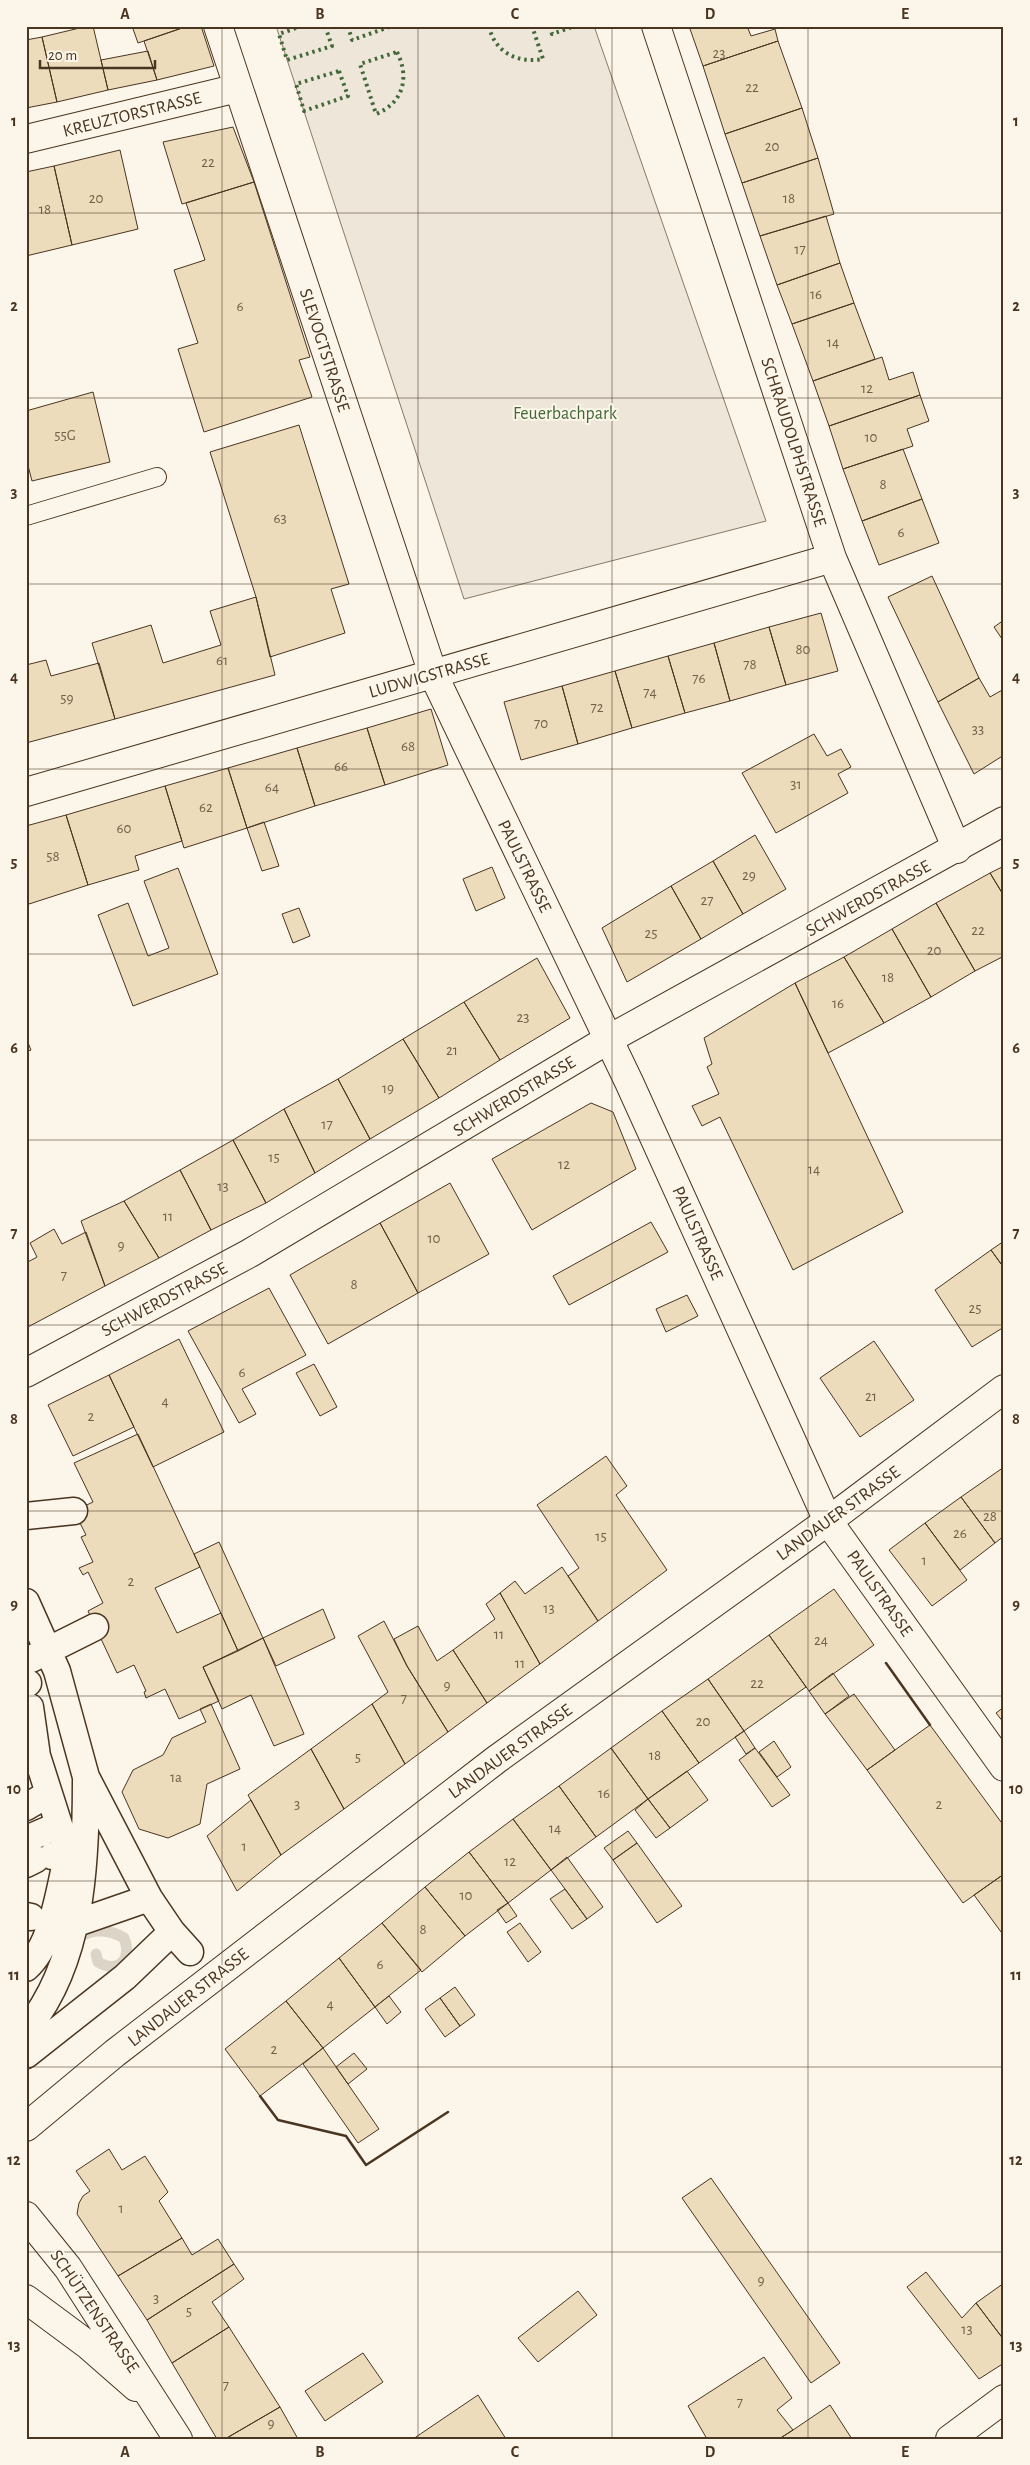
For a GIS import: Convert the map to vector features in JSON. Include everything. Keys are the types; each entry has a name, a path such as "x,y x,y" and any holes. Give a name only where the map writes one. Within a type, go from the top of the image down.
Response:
{"street":[{"name":"SLEVOGTSTRASSE","path":"218,26 433,674"},
{"name":"SCHRAUDOLPHSTRASSE","path":"656,26 832,558 957,849"},
{"name":"KREUZTORSTRASSE","path":"26,140 238,88"},
{"name":"LUDWIGSTRASSE","path":"26,792 832,558"},
{"name":"PAULSTRASSE","path":"433,674 609,1039 828,1521 1004,1767"},
{"name":"SCHWERDSTRASSE","path":"26,1373 250,1253 609,1039 1004,822"},
{"name":"LANDAUER STRASSE","path":"26,2127 122,2048 497,1759 828,1521 1004,1389"},
{"path":"26,1516 74,1511"},
{"path":"26,1602 36,1667 32,1758 37,1801 59,1825 49,1852 50,1920"},
{"path":"36,1667 95,1627"},
{"path":"36,1667 75,1741 86,1777 149,1898 172,1932 190,1952"},
{"path":"32,1758 75,1741"},
{"path":"26,2055 36,2021 50,1920 49,1852 86,1777"},
{"path":"49,1852 111,1827"},
{"path":"50,1920 149,1898"},
{"path":"36,2021 83,2010 125,1977 172,1932"},
{"path":"44,1963 83,2010"},
{"name":"SCHÜTZENSTRASSE","path":"26,2216 68,2268 160,2408 178,2439"},
{"name":"SCHÜTZENSTRASSE","path":"26,2299 88,2346 160,2408"},
{"path":"950,2439 1004,2399"}],"lane":[{"path":"26,516 157,477"}],"green space":[{"name":"Feuerbachpark","path":"276,26 594,26 766,521 464,599"}],"building":[{"path":"93,26 108,90 57,102 42,37"},
{"path":"132,26 188,26 138,43"},
{"path":"188,26 201,26 214,66 157,80 144,41"},
{"path":"689,26 747,26 751,36 775,29 778,41 703,66"},
{"path":"42,37 57,102 26,108 26,40"},
{"path":"778,41 802,108 725,134 703,66"},
{"path":"148,51 157,80 108,90 101,60"},
{"path":"802,108 818,158 742,183 725,134"},
{"path":"233,127 254,182 182,204 163,142"},
{"path":"120,150 138,229 72,245 54,166"},
{"path":"818,158 834,214 760,236 742,183"},
{"path":"54,166 72,245 26,256 26,172"},
{"path":"254,182 310,357 299,360 312,397 204,432 178,349 198,343 174,270 205,260 186,203"},
{"path":"826,216 840,263 777,285 760,236"},
{"path":"840,263 854,303 792,324 777,285"},
{"path":"854,303 875,359 813,381 792,324"},
{"path":"882,357 889,380 913,372 920,395 829,426 813,381"},
{"path":"93,392 110,462 32,481 26,458 26,411"},
{"path":"920,395 929,421 907,429 913,446 843,469 829,426"},
{"path":"299,425 349,584 331,589 345,633 270,657 256,597 210,452"},
{"path":"903,449 922,499 862,521 843,469"},
{"path":"922,499 939,543 879,565 862,521"},
{"path":"932,576 979,678 938,702 888,597"},
{"path":"256,597 275,675 115,719 92,643 151,625 163,663 221,645 210,611"},
{"path":"821,613 838,671 786,685 769,627"},
{"path":"1004,620 1004,642 994,627"},
{"path":"769,627 786,685 730,701 714,643"},
{"path":"714,643 730,701 685,713 668,656"},
{"path":"668,656 685,713 632,728 615,671"},
{"path":"46,660 51,676 99,663 115,719 26,743 26,665"},
{"path":"615,671 632,728 578,744 562,686"},
{"path":"979,678 990,697 1004,689 1004,755 974,774 938,702"},
{"path":"562,686 578,744 521,760 504,702"},
{"path":"431,709 448,765 385,785 367,728"},
{"path":"367,728 385,785 315,806 297,748"},
{"path":"814,734 827,756 841,749 851,767 838,774 848,793 776,833 742,773"},
{"path":"297,748 315,806 247,828 228,768"},
{"path":"228,768 247,828 184,848 165,786"},
{"path":"165,786 182,841 135,856 139,870 88,885 66,815"},
{"path":"66,815 88,885 29,904 26,896 26,826"},
{"path":"264,822 279,866 262,871 247,828"},
{"path":"755,835 786,889 743,914 713,861"},
{"path":"713,861 743,914 701,939 671,886"},
{"path":"1004,866 1004,896 990,873"},
{"path":"492,867 505,898 476,911 463,879"},
{"path":"178,868 218,974 133,1006 98,915 128,903 148,956 169,948 144,881"},
{"path":"990,873 1004,896 1004,956 975,971 936,903"},
{"path":"671,886 701,939 627,982 602,928"},
{"path":"936,903 975,971 931,997 892,929"},
{"path":"299,908 310,936 293,943 282,914"},
{"path":"892,929 931,997 884,1023 844,957"},
{"path":"844,957 884,1023 828,1053 795,983"},
{"path":"537,958 570,1018 500,1060 464,1002"},
{"path":"795,983 903,1212 793,1270 720,1117 702,1126 692,1106 719,1094 707,1067 712,1064 704,1038"},
{"path":"464,1002 500,1060 439,1098 403,1039"},
{"path":"26,1038 31,1050 26,1052"},
{"path":"403,1039 439,1098 370,1139 338,1079"},
{"path":"338,1079 370,1139 315,1173 284,1109"},
{"path":"591,1103 613,1112 636,1169 532,1230 492,1159"},
{"path":"284,1109 315,1173 266,1203 233,1140"},
{"path":"233,1140 266,1203 211,1230 180,1170"},
{"path":"180,1170 211,1230 159,1258 124,1201"},
{"path":"450,1183 489,1254 418,1293 380,1223"},
{"path":"124,1201 159,1258 105,1286 81,1221"},
{"path":"651,1222 668,1252 569,1305 553,1276"},
{"path":"380,1223 418,1293 328,1344 290,1275"},
{"path":"54,1229 62,1244 86,1232 105,1286 26,1328 26,1263 37,1257 30,1243"},
{"path":"1004,1241 1004,1268 991,1250"},
{"path":"991,1250 1004,1268 1004,1327 972,1347 935,1290"},
{"path":"269,1288 306,1355 242,1389 256,1414 239,1423 188,1331"},
{"path":"687,1295 698,1316 666,1332 656,1309"},
{"path":"179,1339 224,1432 153,1467 109,1375"},
{"path":"874,1341 914,1400 860,1437 820,1378"},
{"path":"314,1364 337,1407 320,1416 296,1373"},
{"path":"109,1375 134,1427 73,1456 48,1405"},
{"path":"138,1434 200,1567 155,1588 177,1633 221,1613 238,1651 203,1667 219,1701 179,1719 165,1689 146,1698 144,1692 146,1691 134,1665 117,1673 88,1611 103,1603 88,1572 83,1575 79,1568 93,1562 81,1537 86,1535 74,1511 93,1502 74,1463"},
{"path":"606,1456 627,1486 616,1495 667,1570 598,1621 568,1576 579,1568 537,1505"},
{"path":"1004,1467 1004,1536 995,1543 961,1497"},
{"path":"961,1497 995,1543 960,1570 925,1523"},
{"path":"925,1523 967,1580 932,1606 889,1550"},
{"path":"219,1542 263,1638 238,1651 194,1554"},
{"path":"562,1567 598,1621 540,1664 500,1593 515,1581 525,1594"},
{"path":"834,1589 874,1645 809,1691 769,1635"},
{"path":"500,1593 540,1664 487,1703 453,1650 495,1619 486,1604"},
{"path":"323,1609 335,1638 276,1666 263,1638"},
{"path":"384,1621 407,1666 448,1732 405,1764 372,1704 388,1692 358,1636"},
{"path":"418,1626 437,1661 453,1650 487,1703 448,1732 407,1666 394,1639"},
{"path":"769,1635 806,1687 744,1731 708,1679"},
{"path":"263,1638 304,1734 274,1746 251,1695 222,1709 203,1667"},
{"path":"833,1673 849,1696 825,1714 809,1691"},
{"path":"708,1679 744,1731 699,1763 662,1711"},
{"path":"854,1694 895,1750 867,1770 825,1714"},
{"path":"211,1704 240,1769 207,1784 200,1824 168,1838 139,1829 122,1792 133,1770 163,1755 172,1738 206,1722 200,1709"},
{"path":"372,1704 405,1764 344,1809 311,1749"},
{"path":"1004,1707 1004,1723 996,1713"},
{"path":"662,1711 699,1763 648,1799 611,1748"},
{"path":"930,1725 1004,1826 1004,1874 963,1903 867,1770"},
{"path":"744,1731 755,1748 746,1754 735,1737"},
{"path":"774,1741 791,1767 777,1777 759,1752"},
{"path":"611,1748 648,1799 596,1837 559,1786"},
{"path":"755,1748 790,1795 772,1807 739,1760"},
{"path":"311,1749 344,1809 281,1855 248,1795"},
{"path":"687,1771 708,1800 670,1828 648,1799"},
{"path":"559,1786 596,1837 551,1870 513,1819"},
{"path":"648,1799 670,1828 656,1838 635,1810"},
{"path":"251,1800 281,1855 237,1891 207,1836"},
{"path":"513,1819 551,1870 508,1903 469,1852"},
{"path":"628,1831 637,1843 613,1860 604,1848"},
{"path":"637,1843 682,1906 657,1923 613,1860"},
{"path":"469,1852 508,1903 465,1936 425,1887"},
{"path":"567,1857 603,1907 587,1919 551,1870"},
{"path":"1004,1874 1004,1936 974,1895"},
{"path":"425,1887 465,1936 422,1972 382,1923"},
{"path":"565,1889 587,1919 572,1929 550,1899"},
{"path":"508,1903 517,1916 506,1923 497,1910"},
{"path":"382,1923 421,1970 375,2007 339,1958"},
{"path":"520,1923 541,1952 528,1962 507,1932"},
{"path":"339,1958 375,2007 323,2048 286,2001"},
{"path":"455,1987 475,2015 460,2026 440,1998"},
{"path":"389,1996 401,2012 387,2024 375,2007"},
{"path":"440,1998 460,2026 445,2037 425,2009"},
{"path":"286,2001 323,2048 260,2096 225,2049"},
{"path":"323,2048 379,2129 358,2143 303,2064"},
{"path":"354,2053 367,2069 348,2084 336,2067"},
{"path":"109,2149 122,2170 145,2156 168,2192 159,2201 182,2238 118,2276 77,2214 79,2203 83,2196 90,2191 76,2171"},
{"path":"711,2178 840,2363 811,2383 682,2198"},
{"path":"182,2238 192,2255 218,2239 234,2264 147,2320 118,2276"},
{"path":"234,2264 244,2279 212,2302 229,2327 172,2363 147,2320"},
{"path":"926,2272 962,2318 976,2303 1004,2340 1004,2363 979,2379 907,2287"},
{"path":"1004,2283 1004,2340 976,2303"},
{"path":"578,2291 597,2315 538,2362 518,2338"},
{"path":"229,2327 280,2407 225,2439 217,2439 172,2363"},
{"path":"363,2353 383,2382 325,2421 305,2391"},
{"path":"764,2357 792,2398 777,2410 793,2430 779,2439 707,2439 688,2406"},
{"path":"478,2395 506,2439 413,2439"},
{"path":"830,2405 852,2439 779,2439 793,2430"},
{"path":"280,2407 298,2439 225,2439"}],"waterway":[{"path":"81,1936 86,1933 103,1931 114,1933 124,1938 127,1953 122,1963 112,1966 105,1965 98,1962 96,1954"}],"hedge":[{"path":"302,26 279,34 287,60 332,46 325,26"},
{"path":"348,26 352,40 392,26"},
{"path":"489,26 496,43 508,54 525,60 543,59 532,26"},
{"path":"550,26 552,34 575,26"},
{"path":"397,52 403,71 402,89 392,103 376,114 360,64 397,52"},
{"path":"339,71 348,96 304,111 296,84 339,71"}],"wall":[{"path":"886,1663 930,1725"},
{"path":"260,2096 278,2120 346,2136 366,2165 448,2112"}]}
